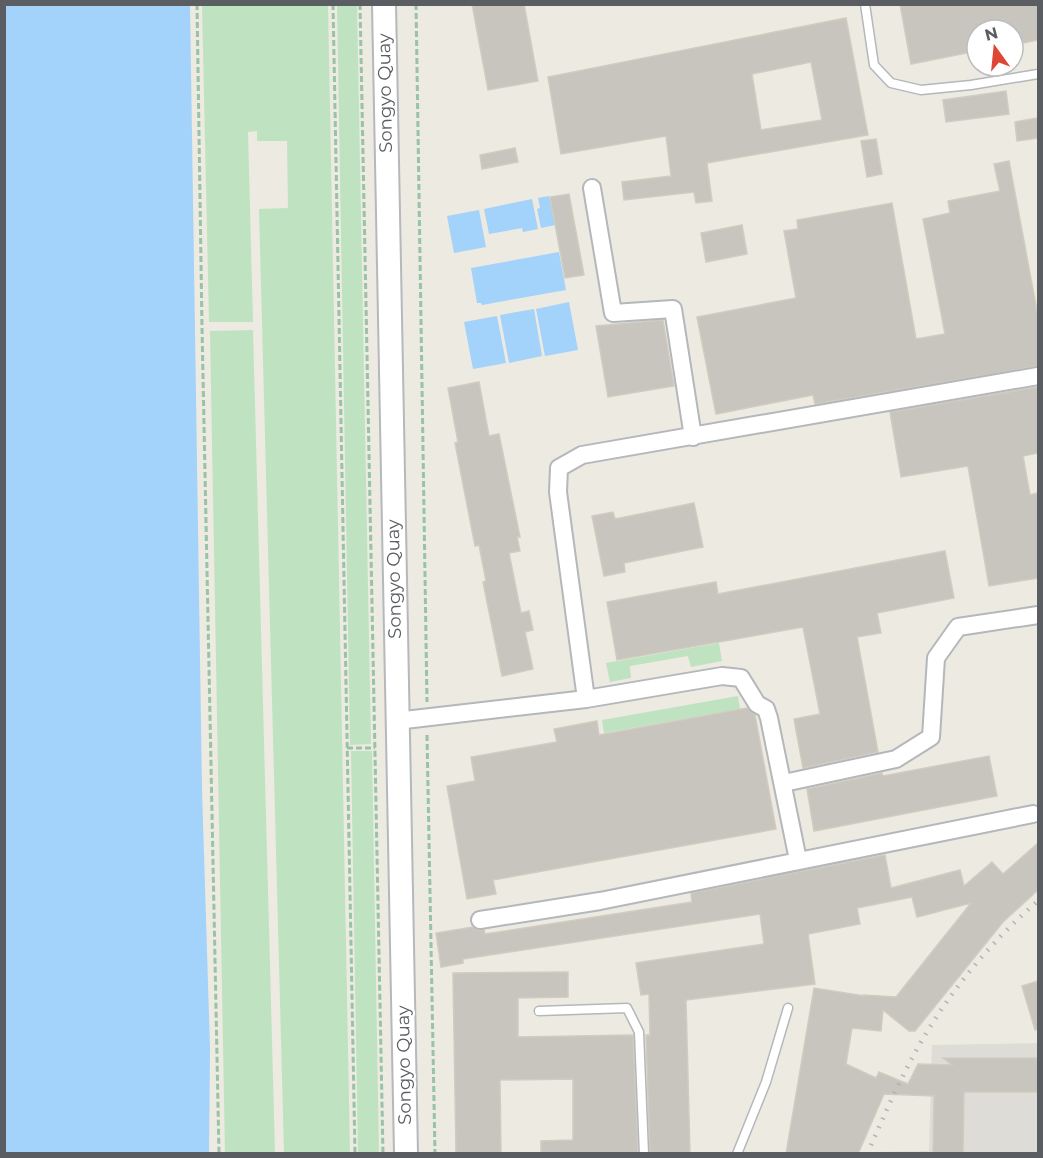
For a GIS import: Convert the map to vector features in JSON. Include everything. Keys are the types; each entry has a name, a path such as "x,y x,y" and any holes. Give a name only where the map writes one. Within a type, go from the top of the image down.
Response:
{"main road":[{"name":"Songyo Quay","path":"384,4 406,1154"}],"street":[{"path":"592,188 613,313 673,309 693,437"},
{"path":"585,699 558,492 559,468 582,455 1038,376"},
{"path":"784,783 896,759 931,737 936,658 958,627 1038,615"},
{"path":"396,721 585,699 722,676 741,678 757,704 766,709 784,783 798,860"},
{"path":"480,920 600,901 1033,814"}],"lane":[{"path":"865,4 874,65 891,83 921,90 971,85 1038,74"},
{"path":"539,1011 627,1008 639,1032 644,1154"},
{"path":"737,1154 766,1082 788,1008"}],"path":[{"path":"197,4 219,1154"},
{"path":"333,4 355,1154"},
{"path":"360,4 383,1154"},
{"path":"416,4 426,719 435,1154"},
{"path":"347,748 375,747"}],"shaded area":[{"path":"1038,1043 1038,1153 873,1154 873,1152 929,1151 932,1045"}],"green space":[{"path":"202,5 328,5 350,1153 284,1153 259,209 288,208 287,141 257,141 257,131 248,132 253,322 209,322"},
{"path":"337,5 357,5 371,744 350,745"},
{"path":"253,330 275,1153 225,1154 210,331"},
{"path":"719,643 722,661 691,667 688,656 630,666 631,678 610,682 606,663"},
{"path":"738,696 740,709 604,733 602,720"},
{"path":"351,751 372,751 379,1153 358,1153"}],"water":[{"path":"5,4 190,5 202,790 210,1048 209,1153 5,1153"},
{"path":"549,196 555,225 541,228 537,209 540,208 538,198"},
{"path":"532,199 538,229 523,232 522,228 489,234 484,209"},
{"path":"479,210 486,247 454,253 447,216"},
{"path":"559,252 566,290 482,305 477,303 471,268"},
{"path":"569,302 578,350 545,356 536,309"},
{"path":"534,309 542,356 509,363 500,315"},
{"path":"497,316 506,363 473,369 464,322"}],"building":[{"path":"472,4 524,4 538,81 488,90"},
{"path":"900,4 1038,4 1038,40 1025,43 1025,18 965,18 965,53 911,64"},
{"path":"846,18 868,135 707,163 712,201 696,203 694,192 624,200 622,182 671,176 666,136 561,154 548,77","holes":["811,62 822,120 761,130 752,74"]},
{"path":"1006,91 1009,114 946,122 943,100"},
{"path":"1038,118 1038,138 1017,141 1015,122"},
{"path":"876,139 882,174 867,177 861,141"},
{"path":"515,148 518,162 482,169 480,155"},
{"path":"1009,161 1038,316 1038,366 815,404 813,395 716,414 697,317 796,298 784,231 798,229 797,220 892,203 916,339 945,334 923,219 950,213 948,201 1000,191 994,164"},
{"path":"569,194 584,275 565,278 550,197"},
{"path":"742,225 747,254 706,262 701,233"},
{"path":"663,320 674,386 608,397 596,326"},
{"path":"479,382 489,436 499,434 520,537 517,537 520,551 509,553 521,613 529,611 533,630 525,632 533,669 502,676 483,582 486,581 479,545 475,546 455,443 458,442 448,388"},
{"path":"1038,387 1038,453 1023,456 1030,495 1038,493 1038,578 989,586 968,466 901,477 890,412"},
{"path":"694,503 703,547 624,563 625,572 604,576 592,516 613,512 615,519"},
{"path":"945,551 954,598 877,613 881,633 857,637 878,752 803,768 794,719 820,714 803,627 617,660 607,602 716,582 718,594"},
{"path":"747,708 755,715 776,829 493,880 496,894 467,899 447,786 475,781 471,757 557,742 554,729 597,721 599,735"},
{"path":"989,756 997,796 814,831 807,789 882,773 883,776"},
{"path":"1038,843 1038,890 1003,922 915,1031 909,1031 883,1010 881,1031 852,1028 846,1064 876,1078 879,1072 908,1084 918,1064 952,1065 943,1058 1038,1058 1038,1092 964,1092 963,1154 933,1154 934,1096 884,1094 858,1154 786,1154 814,988 865,996 863,995 896,997 971,903 917,917 912,897 857,908 860,924 808,934 815,984 686,1000 690,1154 650,1154 646,1035 650,1035 649,994 641,995 636,963 764,944 760,914 463,959 463,963 441,967 436,933 473,927 477,930 484,930 485,934 692,902 691,893 885,855 891,888 960,870 964,886 992,862 1003,874"},
{"path":"568,972 568,997 518,998 518,1037 633,1035 638,1154 541,1154 541,1141 573,1140 573,1079 500,1080 501,1154 456,1154 453,973"},
{"path":"1038,981 1038,1029 1035,1030 1022,986"}],"railway":[{"path":"867,1154 915,1053 944,1005 979,960 1038,901"}]}
